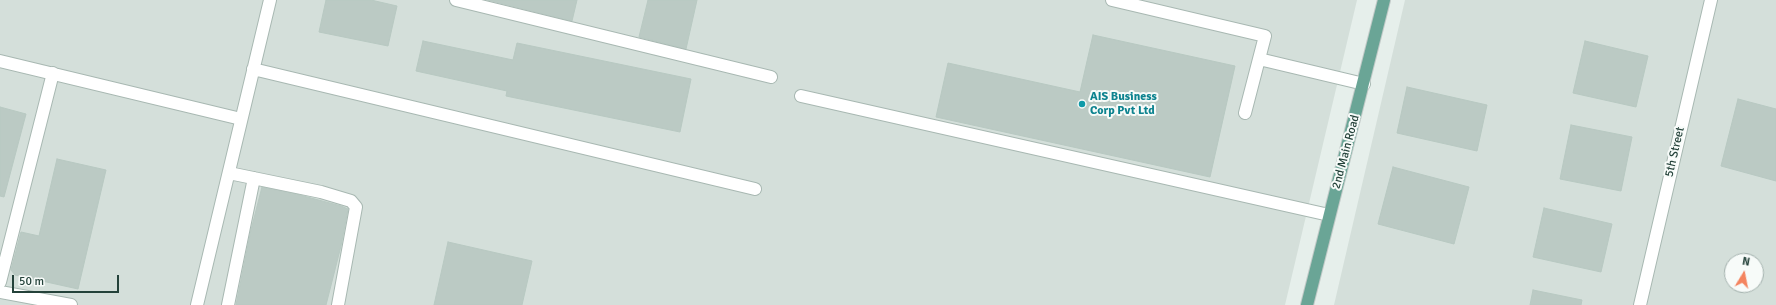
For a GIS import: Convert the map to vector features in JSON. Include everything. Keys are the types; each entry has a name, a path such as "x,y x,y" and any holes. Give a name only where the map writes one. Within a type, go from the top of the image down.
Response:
{"main road":[{"name":"2nd Main Road","path":"1307,305 1384,0"}],"street":[{"path":"197,305 270,0"},
{"path":"456,0 771,76"},
{"path":"1112,0 1265,36 1245,114"},
{"name":"5th Street","path":"1640,305 1711,0"},
{"path":"1259,59 1364,84"},
{"path":"0,61 241,119"},
{"path":"253,69 755,189"},
{"path":"0,282 53,73"},
{"path":"802,96 1329,215"},
{"path":"228,173 321,192 351,201 356,207 338,305"},
{"path":"228,305 254,178"},
{"path":"0,292 71,305"}],"shaded area":[{"path":"0,0 1357,0 1285,305 0,305"},
{"path":"1405,0 1776,0 1776,305 1334,305"}],"building":[{"path":"326,0 371,0 397,6 388,46 319,32"},
{"path":"488,0 577,0 572,21"},
{"path":"648,0 697,0 686,49 639,37"},
{"name":"AIS Business Corp Pvt Ltd","path":"1093,35 1235,66 1210,177 936,117 948,63 1080,92"},
{"path":"423,41 513,60 517,43 691,79 680,132 506,96 507,91 416,71"},
{"path":"1585,41 1648,56 1636,107 1573,93"},
{"path":"1407,87 1487,105 1477,151 1397,133"},
{"path":"1738,99 1776,109 1776,181 1721,166"},
{"path":"0,107 26,114 4,197 0,196"},
{"path":"1571,125 1632,137 1621,191 1560,179"},
{"path":"57,159 106,170 78,289 15,275 11,270 21,232 39,236"},
{"path":"1393,167 1469,187 1454,244 1378,224"},
{"path":"262,187 296,194 348,209 341,246 326,305 236,305 251,230"},
{"path":"1544,208 1612,224 1601,272 1533,257"},
{"path":"448,242 532,261 522,305 434,305"},
{"path":"1533,290 1582,300 1581,305 1530,305"}],"place":[{"name":"AIS Business Corp Pvt Ltd","path":"1082,104"}]}
